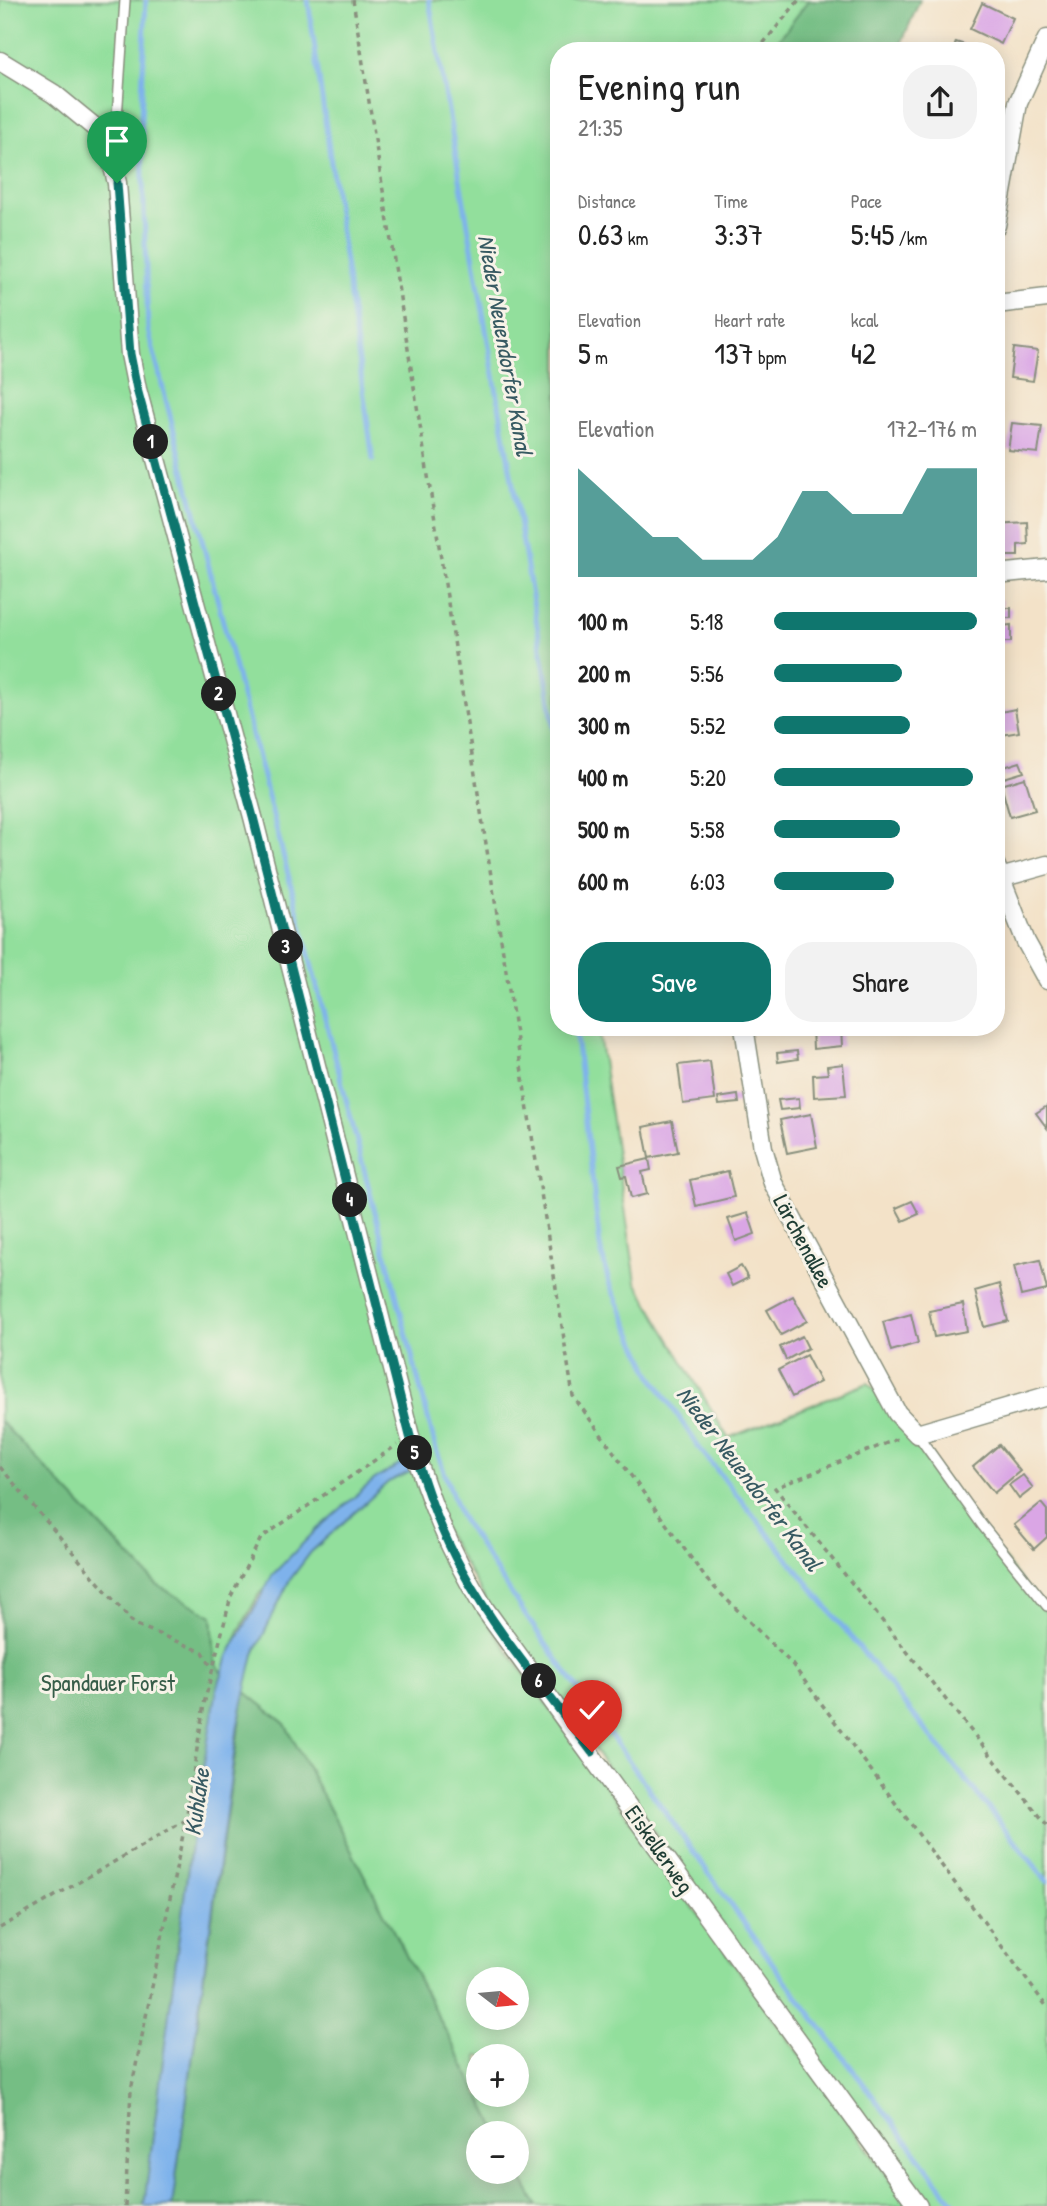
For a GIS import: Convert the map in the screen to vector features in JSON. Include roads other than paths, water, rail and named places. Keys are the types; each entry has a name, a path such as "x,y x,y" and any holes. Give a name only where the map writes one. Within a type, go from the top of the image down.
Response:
{"street":[{"path":"1005,176 1018,103 1047,39"},
{"name":"Eiskellerweg","path":"0,61 54,94 98,131 108,146 117,183 130,354 137,389 253,817 410,1436 430,1504 461,1569 484,1608 592,1752 918,2206"},
{"path":"1005,303 1047,298"},
{"path":"1005,573 1047,569"},
{"path":"1005,871 1047,865"},
{"path":"1005,890 1026,942 1047,980"},
{"name":"Lärchenallee","path":"745,1036 763,1147 773,1183 897,1413 917,1434"},
{"path":"917,1434 1047,1396"}],"lane":[{"path":"108,146 117,118 125,0"},
{"path":"917,1434 982,1525 1047,1606"}],"water":[{"path":"401,1464 409,1465 412,1471 388,1482 311,1552 289,1581 254,1654 238,1724 172,2206 144,2206 195,1814 217,1689 228,1656 273,1574 316,1530 375,1479"}],"waterway":[{"path":"146,0 141,118 148,330 436,1449 460,1516 526,1616 776,1968 956,2206"},
{"path":"308,0 373,460"},
{"name":"Nieder Neuendorfer Kanal","path":"429,0 550,702"},
{"name":"Nieder Neuendorfer Kanal","path":"576,1036 600,1246 609,1283 651,1375 700,1449 1047,1881"}],"park label":[{"name":"Spandauer Forst","path":"108,1682"}],"water label":[{"name":"Kuhlake","path":"196,1802"}]}
